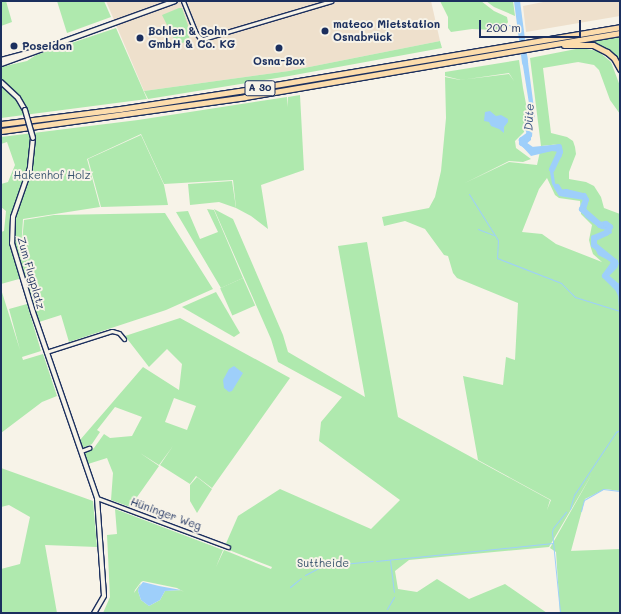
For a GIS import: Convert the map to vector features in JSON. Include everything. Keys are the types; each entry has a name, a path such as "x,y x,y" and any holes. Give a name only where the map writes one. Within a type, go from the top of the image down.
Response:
{"highway":[{"name":"A 30","path":"1,130 245,97 518,47 528,42 620,27"},
{"name":"A 30","path":"1,124 232,92 518,47 528,48 620,33"},
{"path":"554,44 561,46 576,44 593,45 607,52 614,58 620,69"}],"street":[{"path":"1,64 96,31 174,1"},
{"path":"183,1 196,33 203,39 331,1"},
{"path":"314,1 315,6"},
{"path":"1,60 34,52"},
{"name":"Zum Flugplatz","path":"1,82 12,91 25,110 33,138 30,168 16,206 11,236 19,269 46,352 97,498 104,596 94,613"},
{"path":"46,352 112,331 119,333 124,339"},
{"path":"81,452 90,448"},
{"name":"Hüninger Weg","path":"97,498 228,547"}],"shaded area":[{"path":"106,1 431,1 440,41 289,71 144,91"},
{"path":"548,1 620,1 620,16 526,32 523,6"}],"green space":[{"path":"1,1 6,1 12,22 1,26"},
{"path":"57,1 104,1 111,17 67,33"},
{"path":"440,1 481,1 494,11 507,17 508,22 505,27 495,30 472,29 451,32 448,28 448,17"},
{"path":"486,1 513,1 515,16 494,7"},
{"path":"182,8 191,34 189,37 190,40 177,45 162,15"},
{"path":"116,28 147,99 1,118 1,67 27,61 36,55"},
{"path":"620,36 620,62 617,57 603,46 586,42"},
{"path":"440,41 442,48 289,76 148,99 144,91 289,71"},
{"name":"Suttheide","path":"581,48 598,51 611,62 620,86 620,114 610,100 599,70 594,65 578,62 543,68 551,133 567,137 573,141 575,147 576,154 569,172 569,179 586,182 594,186 601,197 604,208 620,214 620,491 605,489 585,499 571,551 620,549 620,613 560,613 556,552 550,548 592,474 549,547 409,560 395,571 398,589 417,592 437,579 469,599 505,584 547,613 103,613 110,597 107,535 117,534 115,509 223,550 216,567 224,550 271,569 272,567 224,548 238,516 280,489 371,529 400,500 319,441 321,422 342,397 278,362 271,339 214,209 233,219 283,335 288,352 365,397 338,246 367,242 398,417 550,500 547,510 551,500 478,460 463,376 503,385 506,357 515,360 518,303 457,278 453,273 448,256 444,255 425,229 405,221 384,226 382,217 429,208 435,197 441,171 446,118 445,77 461,80 445,76 445,72 519,60 527,109 524,132 515,141 516,148 531,159 523,162 509,161 465,183 509,162 537,165 541,147 560,144 541,146 530,58","holes":["509,73 514,81 509,74 466,79","547,178 555,195 559,198 580,201 581,214 592,225 589,240 593,254 602,262 556,244 542,234 522,232 539,189","143,581 181,590 165,591 160,600 149,606 141,600 138,591 141,583 134,593 135,590 141,582"]},
{"name":"Hakenhof Holz","path":"300,95 304,170 261,185 268,229 251,216 236,208 233,180 164,184 141,134 87,159 100,207 23,219 19,279 1,284 1,232 4,231 6,211 1,207 1,184 8,182 15,165 7,142 1,144 1,137 138,120 287,97 288,107 288,97"},
{"path":"141,135 164,185 168,205 101,207 88,159"},
{"path":"232,181 236,208 219,202 190,205 188,184"},
{"path":"207,209 214,210 243,278 221,288 176,212 188,211 200,239 218,232"},
{"path":"165,213 213,289 166,310 69,342 61,315 39,322 20,265 24,220 54,215"},
{"path":"243,278 255,305 232,316 220,288"},
{"path":"1,289 20,350 9,309 27,304 41,351 22,357 23,360 43,354 57,396 42,402 1,433"},
{"path":"216,292 240,333 234,337 182,307"},
{"path":"180,318 290,378 212,488 196,476 190,484 160,465 173,446 159,465 140,453 159,466 130,507 111,500 113,473 107,458 88,464 84,454 94,448 104,434 110,438 132,436 142,417 115,407 97,430 100,432 92,444 83,448 80,440 143,367 179,390 182,364 167,349 149,367 125,336","holes":["174,398 196,406 187,430 165,422"]},
{"path":"1,468 93,501 97,547 45,545 57,613 1,613 1,569 20,564 30,517 9,505 1,507"},
{"path":"197,477 212,489 197,513 190,501 190,485"}],"water":[{"path":"527,55 535,116 531,131 531,140 525,145 537,150 560,148 562,156 553,169 555,183 562,194 586,198 588,203 586,210 588,214 601,226 611,228 612,233 596,241 596,244 599,251 619,263 617,268 608,277 620,289 620,323 618,293 605,280 604,277 606,272 612,267 610,261 598,255 593,244 593,239 606,233 608,230 601,229 585,217 583,210 585,205 584,200 559,196 552,184 550,172 551,167 558,158 559,152 552,151 531,156 521,145 523,140 527,138 528,134 525,130 530,124 531,116 523,66 523,56"},
{"path":"490,111 496,116 501,115 508,119 508,122 504,127 504,133 491,126 489,122 484,121 485,112"},
{"path":"234,366 243,373 232,391 229,392 224,388 223,380 229,369"},
{"path":"143,582 181,590 165,591 160,600 149,606 141,600 138,591"}],"waterway":[{"name":"Düte","path":"517,1 525,63"},
{"path":"509,25 520,31"},
{"name":"Düte","path":"531,108 529,135 522,140 522,143 532,150 559,147 560,152 552,169"},
{"name":"Düte","path":"557,187 561,193 566,192 584,196 586,200 582,209 600,225 606,224 610,227 606,233 594,238 594,245 615,262 605,276 617,286 620,293"},
{"path":"469,194 498,240 497,258 561,283 575,297 620,311"},
{"path":"478,229 494,235"},
{"path":"570,509 574,495 616,432 620,430"},
{"path":"581,511 584,500 603,489 620,491"},
{"path":"560,612 552,532 553,528 566,512"},
{"path":"376,561 553,543"},
{"path":"390,560 394,592"},
{"path":"305,575 323,566 373,561"},
{"path":"290,587 301,578"},
{"path":"387,609 394,597"}],"place":[{"name":"mateco Mietstation Osnabrück","path":"325,31"},
{"name":"Bohlen & Sohn GmbH & Co. KG","path":"140,38"},
{"name":"Poseidon","path":"14,46"},
{"name":"Osna-Box","path":"279,48"}]}
